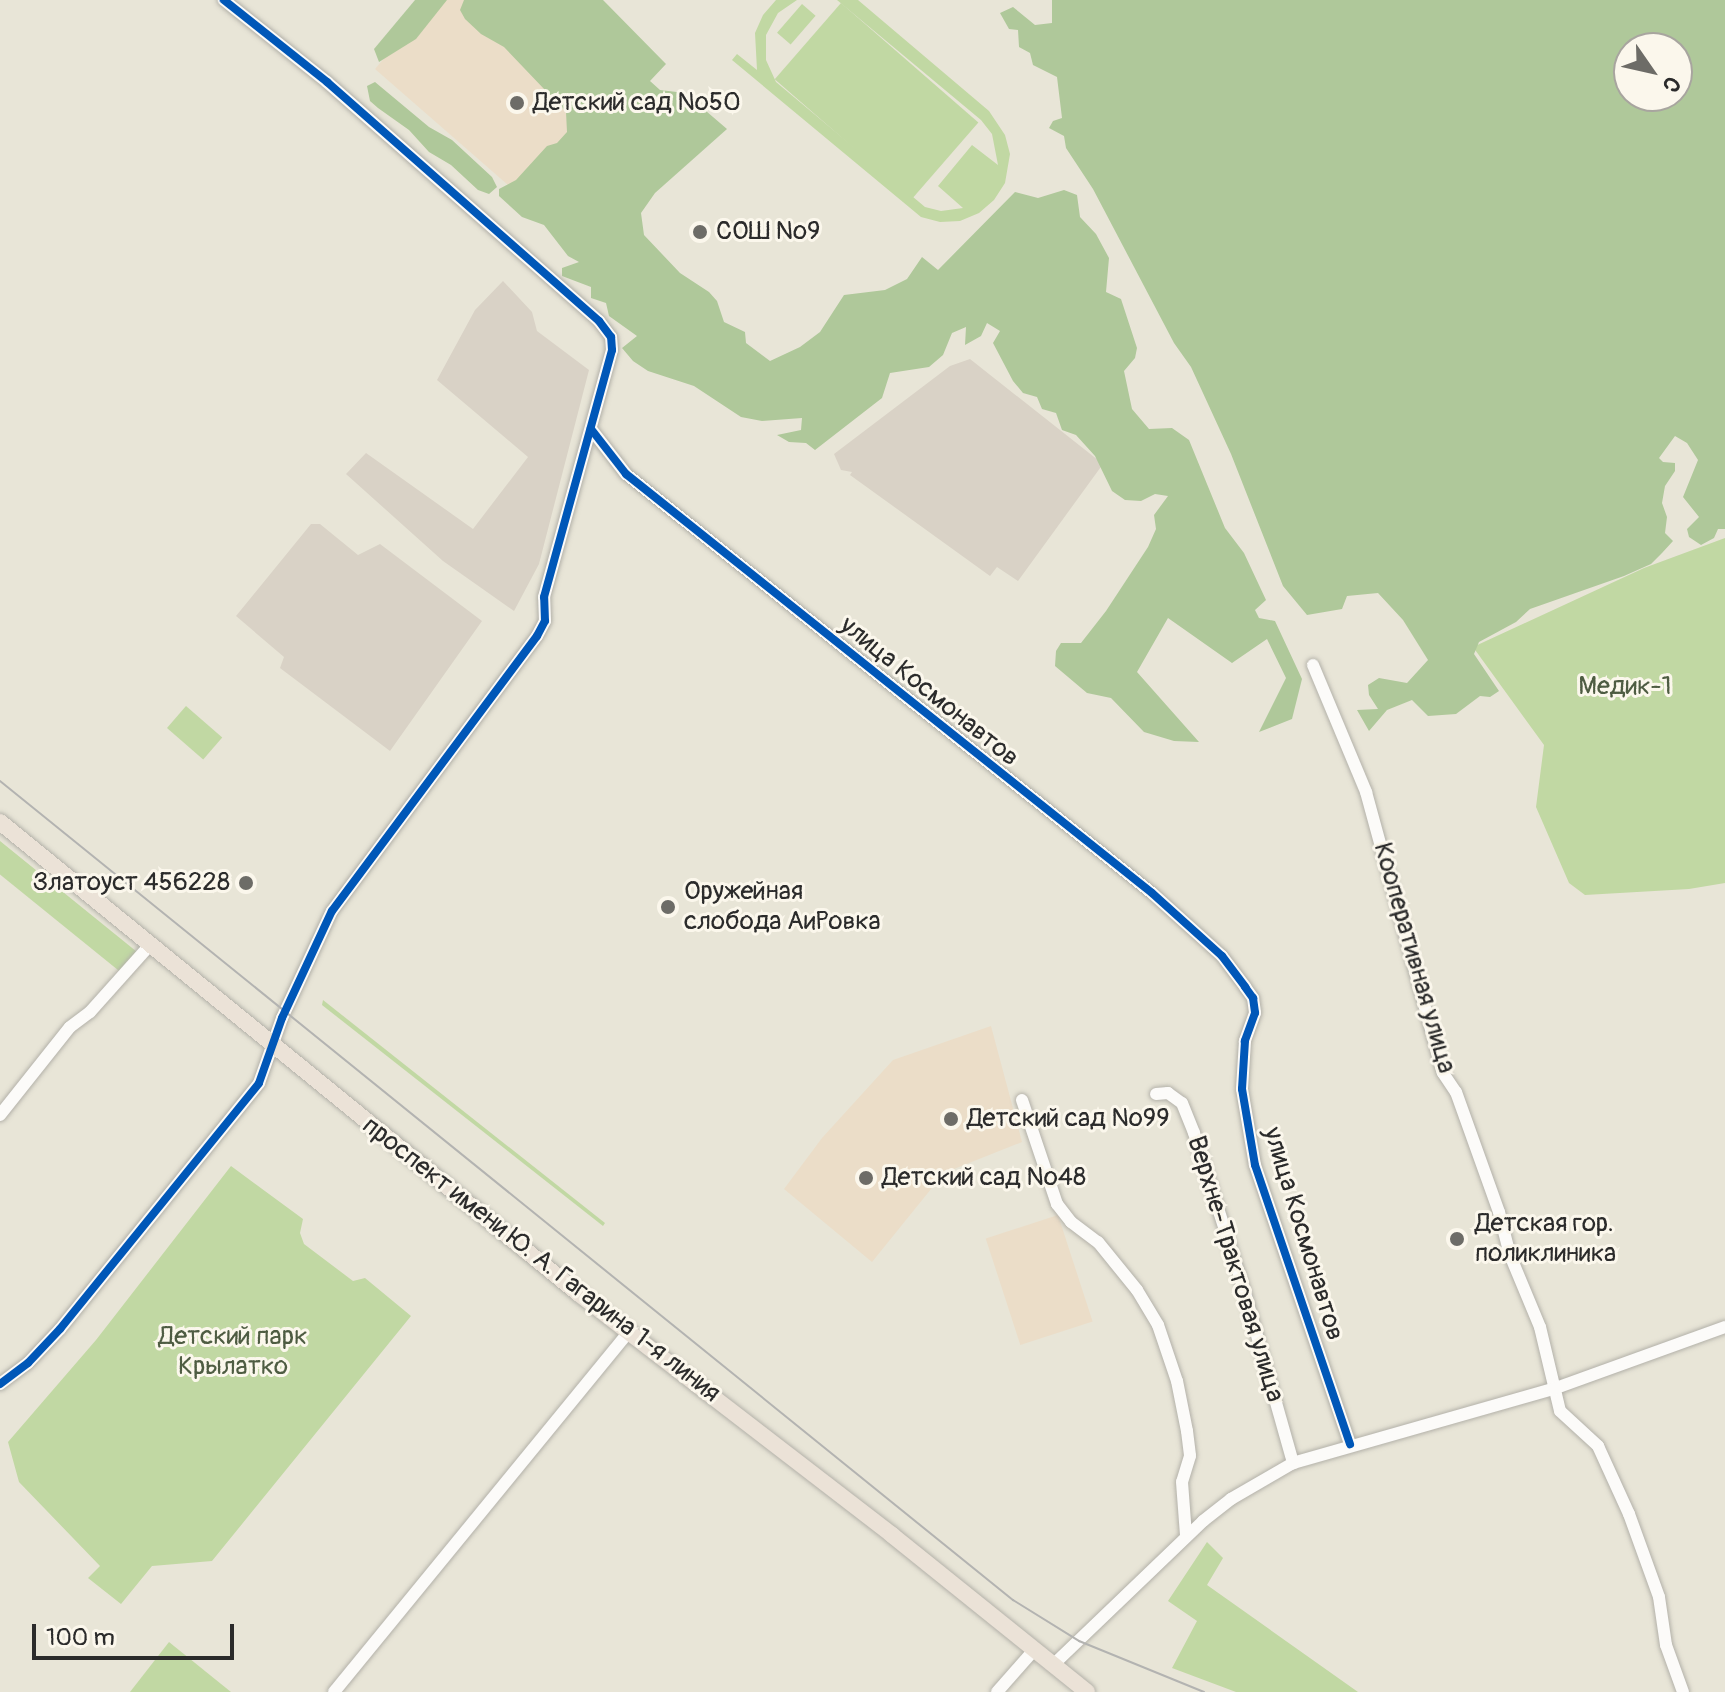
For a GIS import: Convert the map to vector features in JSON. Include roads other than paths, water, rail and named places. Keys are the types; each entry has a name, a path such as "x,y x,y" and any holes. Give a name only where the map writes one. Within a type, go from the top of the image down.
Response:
{"main road":[{"name":"проспект имени Ю. А. Гагарина 1-я линия","path":"0,822 629,1332 1087,1692"}],"street":[{"path":"0,1384 28,1363 60,1329 259,1083 318,936 332,911 537,636 545,621 544,597 612,350 611,337 599,321 327,82 224,0"},
{"name":"улица Космонавтов","path":"591,429 626,474 1152,893 1222,956 1253,998 1255,1013 1245,1041 1242,1089 1255,1165 1350,1444"},
{"name":"Кооперативная улица","path":"1313,665 1366,792 1443,1073 1456,1092 1499,1212 1510,1255 1540,1327 1560,1411 1598,1446 1629,1514 1659,1597 1666,1645 1683,1692"},
{"path":"0,1115 70,1027 107,994 150,945"},
{"name":"Верхне-Трактовая улица","path":"1156,1094 1168,1093 1182,1103 1194,1133 1241,1279 1293,1463"},
{"path":"1022,1100 1057,1204 1071,1222 1098,1242 1137,1290 1158,1325 1177,1381 1187,1431 1190,1456 1182,1482 1186,1535"},
{"path":"1053,1665 1114,1610 1186,1535 1231,1499 1293,1463 1350,1444 1553,1389 1725,1327"},
{"path":"334,1692 629,1332"},
{"path":"997,1692 1034,1650"}],"tram line":[{"path":"0,781 1013,1600 1079,1641 1204,1692"}],"place":[{"name":"Детский сад №50","path":"517,103"},
{"name":"СОШ №9","path":"700,232"},
{"name":"Златоуст 456228","path":"246,883"},
{"name":"Оружейная слобода АиРовка","path":"668,907"},
{"name":"Детский сад №99","path":"951,1119"},
{"name":"Детский сад №48","path":"866,1178"},
{"name":"Детская гор. поликлиника","path":"1457,1239"}],"park label":[{"name":"Медик-1","path":"1625,687"},
{"name":"Детский парк Крылатко","path":"233,1352"}]}
